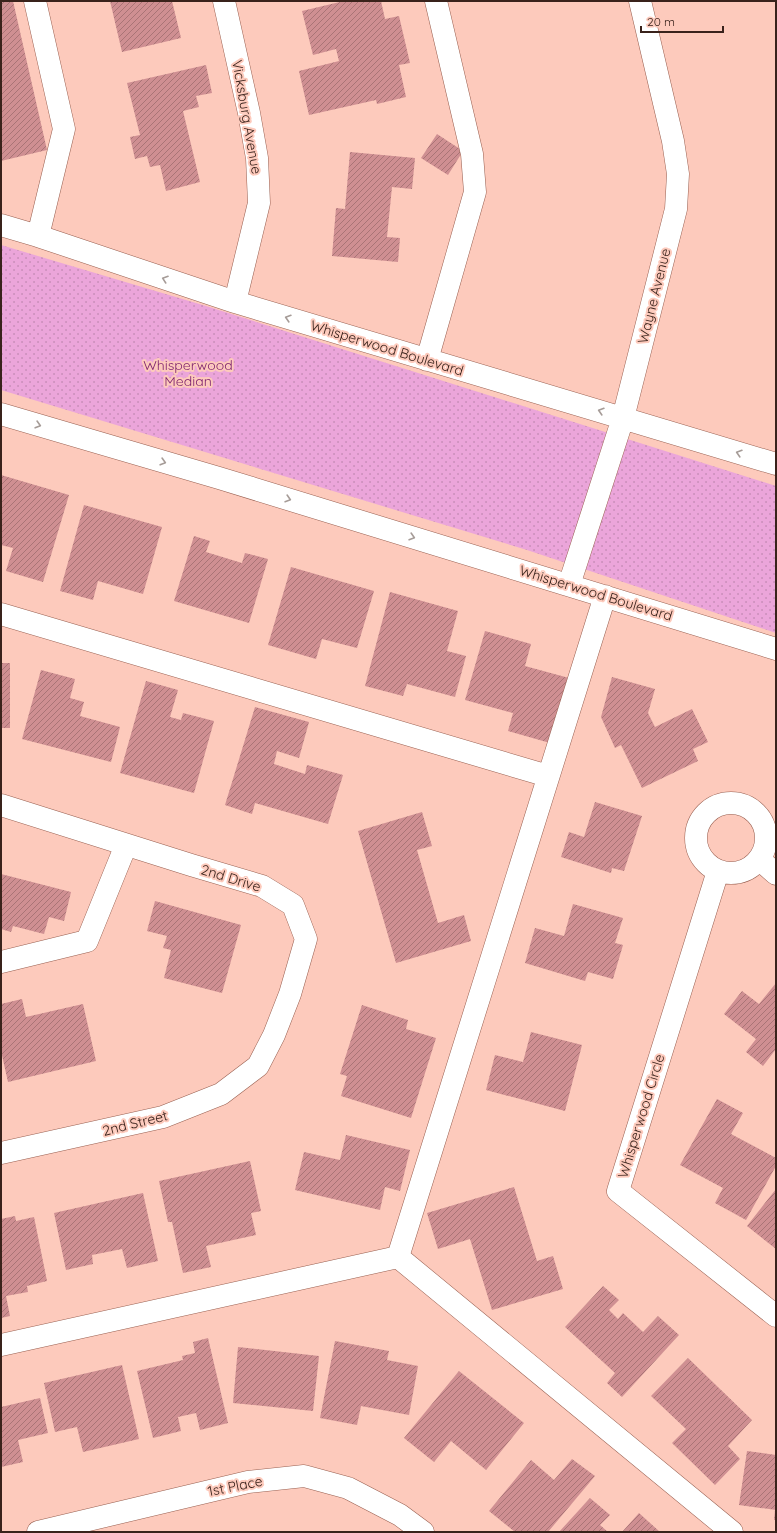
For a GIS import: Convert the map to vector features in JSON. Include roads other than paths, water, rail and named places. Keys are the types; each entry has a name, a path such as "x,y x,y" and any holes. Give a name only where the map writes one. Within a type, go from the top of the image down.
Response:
{"street":[{"path":"35,1 64,129 38,236"},
{"name":"Vicksburg Avenue","path":"224,1 249,113 257,158 259,203 235,302"},
{"path":"427,360 475,192 472,154 436,1"},
{"name":"Wayne Avenue","path":"569,585 623,418 676,209 678,174 673,141 640,1"},
{"name":"Whisperwood Boulevard","path":"1,225 235,302 776,464"},
{"name":"Whisperwood Boulevard","path":"1,414 234,483 776,649"},
{"path":"398,1256 605,596"},
{"path":"1,614 548,776"},
{"path":"727,803 739,803 750,808 759,816 764,827 766,838 764,849 759,859 750,867 740,872 729,873 718,871 708,865 700,856 696,845 695,834 699,822 706,812 716,806 727,803"},
{"name":"2nd Drive","path":"1,805 262,886 293,905 306,939 290,994 274,1035 258,1066"},
{"path":"1,962 88,941 126,845"},
{"path":"759,859 776,874"},
{"name":"Whisperwood Circle","path":"718,871 618,1191 776,1316"},
{"name":"2nd Street","path":"1,1153 163,1117 221,1094 258,1066"},
{"path":"1,1345 398,1256"},
{"path":"398,1256 732,1532"},
{"name":"1st Place","path":"38,1532 248,1482 304,1476 348,1488 400,1515 424,1532"}],"park label":[{"name":"Whisperwood Median","path":"188,374"}]}
